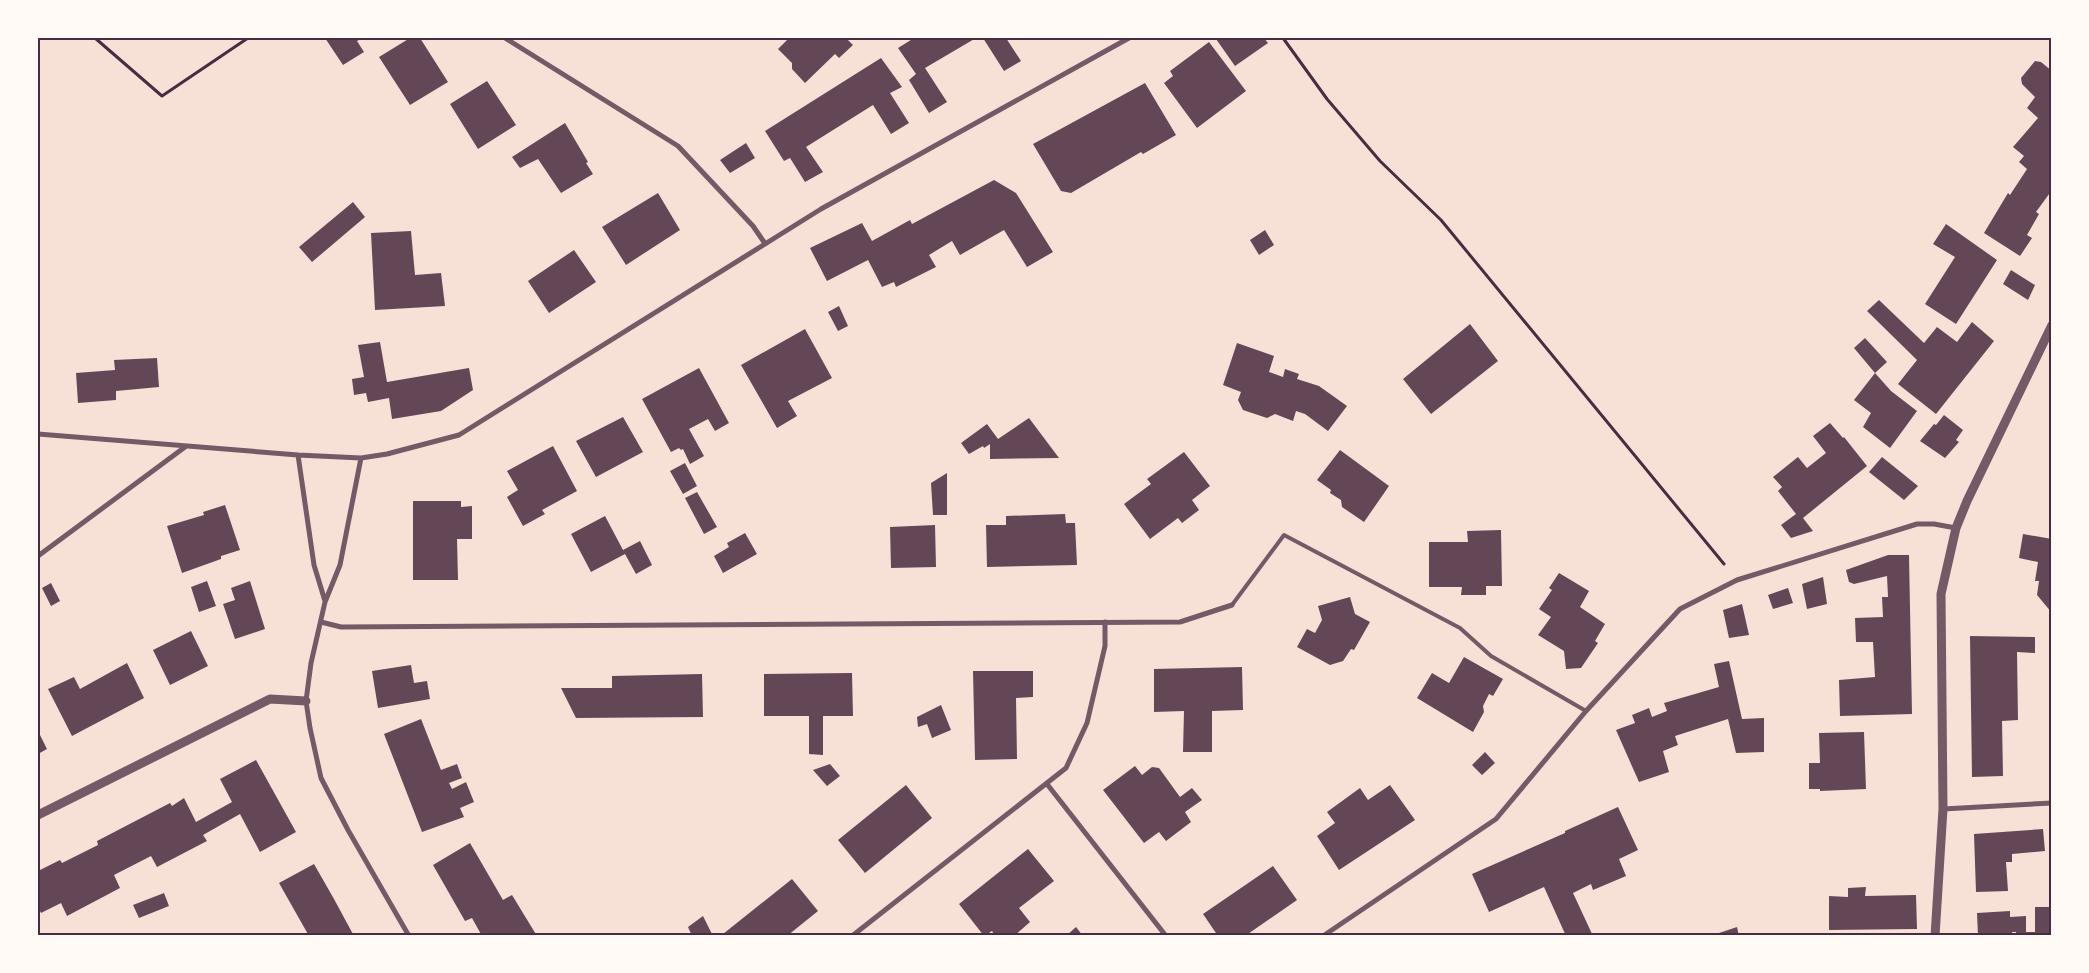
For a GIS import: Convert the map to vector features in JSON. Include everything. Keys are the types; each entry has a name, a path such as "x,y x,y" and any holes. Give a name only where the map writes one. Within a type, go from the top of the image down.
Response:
{"street":[{"path":"505,38 678,146 753,226 764,242"},
{"path":"38,434 298,455 361,458 387,454 459,435 821,208 1129,38"},
{"path":"1936,936 1943,809 1941,594 1956,528 1967,500 2052,325"},
{"path":"38,556 185,446"},
{"path":"298,455 314,565 325,602"},
{"path":"361,458 340,565 325,602 311,662 306,701 321,778 348,830 409,936"},
{"path":"1323,936 1496,819 1586,710 1680,609 1737,580 1917,524 1934,524 1956,528"},
{"path":"321,622 341,627 1180,622 1232,605"},
{"path":"852,936 1066,768 1087,723 1105,646 1105,622"},
{"path":"38,816 270,699 306,701"},
{"path":"1047,784 1166,936"},
{"path":"1943,809 2052,803"}],"lane":[{"path":"1232,605 1284,535 1460,628 1490,656 1586,710"}],"path":[{"path":"95,38 162,96 248,38"},
{"path":"1283,38 1327,99 1380,161 1442,220 1737,580"}],"building":[{"path":"325,38 363,38 357,41 364,52 343,65"},
{"path":"410,38 420,38 448,82 410,105 379,57"},
{"path":"789,38 846,38 853,45 839,58 835,54 805,83 792,69 792,63 778,49"},
{"path":"914,38 976,38 925,68 947,102 929,113 909,80 916,74 898,48"},
{"path":"983,38 1006,38 1021,61 1004,71"},
{"path":"1264,38 1268,43 1235,66 1216,39"},
{"path":"1209,42 1246,91 1197,128 1164,83 1173,76 1170,71"},
{"path":"881,58 902,87 890,93 909,123 891,134 873,105 806,147 823,172 805,182 790,158 784,161 765,131"},
{"path":"2035,61 2041,62 2052,71 2052,190 2036,212 2039,214 2027,235 2032,238 2020,256 1984,233 2008,193 2010,195 2027,169 2019,162 2024,156 2013,147 2038,118 2027,108 2035,97 2022,84 2021,78"},
{"path":"487,81 516,125 478,149 450,104"},
{"path":"1145,83 1176,135 1143,154 1141,152 1071,193 1061,191 1033,144"},
{"path":"565,123 593,174 561,193 538,159 520,168 512,157"},
{"path":"746,143 755,158 730,173 720,160"},
{"path":"994,180 1016,193 1053,252 1027,267 1004,230 960,255 952,241 929,255 936,267 896,287 894,282 882,287 868,260 827,281 810,248 862,223 872,241 910,220 912,224"},
{"path":"658,193 680,230 626,265 602,227"},
{"path":"353,202 365,217 312,262 299,247"},
{"path":"1946,224 1997,260 1956,324 1925,304 1955,257 1933,244"},
{"path":"1265,230 1274,245 1259,255 1250,240"},
{"path":"411,231 415,275 441,273 445,306 375,310 371,233"},
{"path":"574,250 596,282 549,313 528,281"},
{"path":"2011,270 2035,285 2028,300 2003,284"},
{"path":"1879,300 1924,343 1937,327 1957,342 1972,322 1994,341 1936,414 1898,384 1917,360 1867,311"},
{"path":"839,306 848,326 838,331 828,312"},
{"path":"1470,324 1498,361 1431,414 1403,379"},
{"path":"805,329 832,378 788,401 797,416 777,428 741,365"},
{"path":"1865,338 1887,362 1875,373 1854,348"},
{"path":"380,342 387,382 469,368 473,390 441,411 392,419 389,398 368,402 366,393 354,395 352,379 364,377 358,345"},
{"path":"1237,343 1274,356 1269,372 1283,377 1285,369 1299,374 1297,379 1319,386 1347,406 1328,431 1305,414 1296,411 1293,421 1275,414 1267,418 1243,410 1238,400 1241,392 1223,385"},
{"path":"157,358 159,387 116,391 116,400 78,403 76,373 115,370 114,360"},
{"path":"699,368 729,423 715,431 708,419 689,429 704,456 690,464 683,449 679,448 671,452 642,399"},
{"path":"1875,373 1891,391 1917,411 1890,448 1863,427 1871,413 1854,400"},
{"path":"1944,415 1963,430 1956,440 1959,442 1945,458 1920,441"},
{"path":"623,417 643,452 596,477 576,441"},
{"path":"1029,418 1059,458 990,459 990,444 969,454 961,443 987,424 998,439"},
{"path":"1830,423 1867,466 1803,518 1813,531 1791,538 1781,525 1796,514 1778,491 1782,487 1773,477 1798,457 1807,468 1826,453 1813,436"},
{"path":"553,446 577,491 542,510 545,514 523,526 507,497 518,490 507,471"},
{"path":"1340,450 1389,486 1364,522 1342,507 1341,500 1330,493 1331,490 1317,480"},
{"path":"1184,452 1210,486 1192,500 1199,510 1182,523 1178,518 1150,539 1124,504 1151,484 1147,479"},
{"path":"1882,457 1918,486 1904,500 1869,472"},
{"path":"685,463 697,486 683,494 670,471"},
{"path":"947,473 947,515 933,515 931,483"},
{"path":"697,492 717,527 704,534 685,498"},
{"path":"413,501 461,501 461,507 472,506 472,539 457,539 458,580 413,580"},
{"path":"225,505 240,550 182,573 167,526 204,515 203,512"},
{"path":"1065,514 1066,523 1075,523 1077,565 987,567 986,525 1006,525 1006,516"},
{"path":"605,516 623,550 640,541 652,565 636,574 625,554 591,572 571,534"},
{"path":"935,525 936,567 891,568 890,527"},
{"path":"1501,530 1502,586 1486,586 1486,595 1461,595 1462,587 1429,587 1429,542 1468,542 1467,531"},
{"path":"745,533 757,554 723,573 714,556 729,547 727,543"},
{"path":"2023,534 2052,539 2052,613 2037,595 2039,581 2035,581 2038,562 2019,558"},
{"path":"1888,555 1909,555 1912,714 1840,716 1839,680 1875,677 1873,642 1856,642 1855,618 1883,617 1882,597 1888,597 1887,576 1854,584 1849,582 1846,570"},
{"path":"1559,573 1589,591 1580,607 1605,624 1595,641 1598,643 1581,668 1566,669 1564,651 1538,635 1551,617 1539,609 1552,590 1549,588"},
{"path":"1823,577 1827,604 1807,609 1802,584"},
{"path":"207,581 216,606 199,612 191,587"},
{"path":"250,581 265,629 235,639 223,604 235,600 231,588"},
{"path":"51,583 60,601 51,606 42,588"},
{"path":"1788,588 1793,603 1773,609 1768,595"},
{"path":"1350,597 1355,614 1370,622 1354,650 1351,649 1343,661 1330,665 1297,647 1307,629 1315,633 1322,620 1318,606"},
{"path":"1742,604 1749,635 1729,638 1723,610"},
{"path":"191,631 208,666 170,685 153,650"},
{"path":"1970,636 2035,637 2035,653 2017,652 2018,720 2002,721 2003,776 1972,777"},
{"path":"1464,657 1503,679 1493,696 1489,694 1483,706 1484,712 1473,732 1417,698 1432,673 1449,683"},
{"path":"1729,661 1742,719 1764,718 1764,752 1736,753 1728,719 1675,736 1678,745 1663,751 1669,772 1639,782 1616,730 1635,723 1632,715 1649,708 1652,717 1667,711 1664,703 1719,687 1714,664"},
{"path":"127,663 144,698 72,736 48,689 74,677 80,689"},
{"path":"411,665 414,683 427,681 430,699 378,708 372,671"},
{"path":"1242,667 1243,710 1212,711 1212,752 1183,752 1184,711 1154,712 1154,669"},
{"path":"973,671 1033,671 1033,697 1016,698 1017,759 975,760"},
{"path":"852,673 853,716 823,716 823,755 809,754 809,716 764,716 764,674"},
{"path":"702,674 703,717 576,718 561,688 612,688 612,676"},
{"path":"941,705 951,730 932,738 927,724 918,727 917,717"},
{"path":"421,719 441,770 457,764 462,778 449,783 452,789 466,782 474,802 460,808 464,817 422,832 384,734"},
{"path":"38,731 47,749 38,754"},
{"path":"1864,732 1866,789 1820,791 1820,789 1809,789 1809,763 1820,763 1819,733"},
{"path":"1485,752 1495,763 1482,775 1472,765"},
{"path":"256,760 296,832 260,852 240,814 203,835 207,841 157,867 151,856 114,875 120,888 67,916 61,903 41,913 38,907 38,871 60,860 62,863 98,845 97,841 170,803 172,806 184,798 196,822 232,802 220,779"},
{"path":"830,764 840,776 827,786 813,770"},
{"path":"1135,766 1142,775 1152,767 1159,768 1180,797 1192,788 1202,800 1185,812 1191,822 1166,841 1159,832 1144,843 1103,790"},
{"path":"906,785 932,818 865,873 838,840"},
{"path":"1390,785 1415,820 1339,870 1317,836 1335,823 1327,812 1360,788 1368,800"},
{"path":"1618,807 1638,850 1619,859 1626,876 1593,890 1591,884 1573,893 1593,936 1566,936 1544,887 1489,912 1472,874 1565,833 1565,831"},
{"path":"2043,829 2045,851 2012,854 2012,862 2006,862 2008,891 1976,892 1974,834"},
{"path":"470,843 503,900 512,895 537,936 482,936 472,918 465,921 433,865"},
{"path":"1028,849 1054,881 1019,908 1030,922 1014,936 995,936 992,931 984,936 959,904"},
{"path":"314,864 354,936 309,936 279,883"},
{"path":"1273,866 1297,900 1245,936 1218,936 1203,914"},
{"path":"792,879 818,911 787,936 724,936 723,934"},
{"path":"1866,887 1865,896 1916,895 1917,929 1829,930 1829,896 1848,897 1848,888"},
{"path":"164,893 169,906 139,918 133,905"},
{"path":"2035,907 2052,907 2052,936 2016,936 2016,932 2012,932 2013,936 1978,936 1977,913 2010,911 2010,917 2026,916 2026,932 2035,932"},
{"path":"703,916 713,936 692,936 688,927"},
{"path":"1076,927 1083,936 1066,936"},
{"path":"1737,927 1739,936 1713,936 1713,935"}]}
